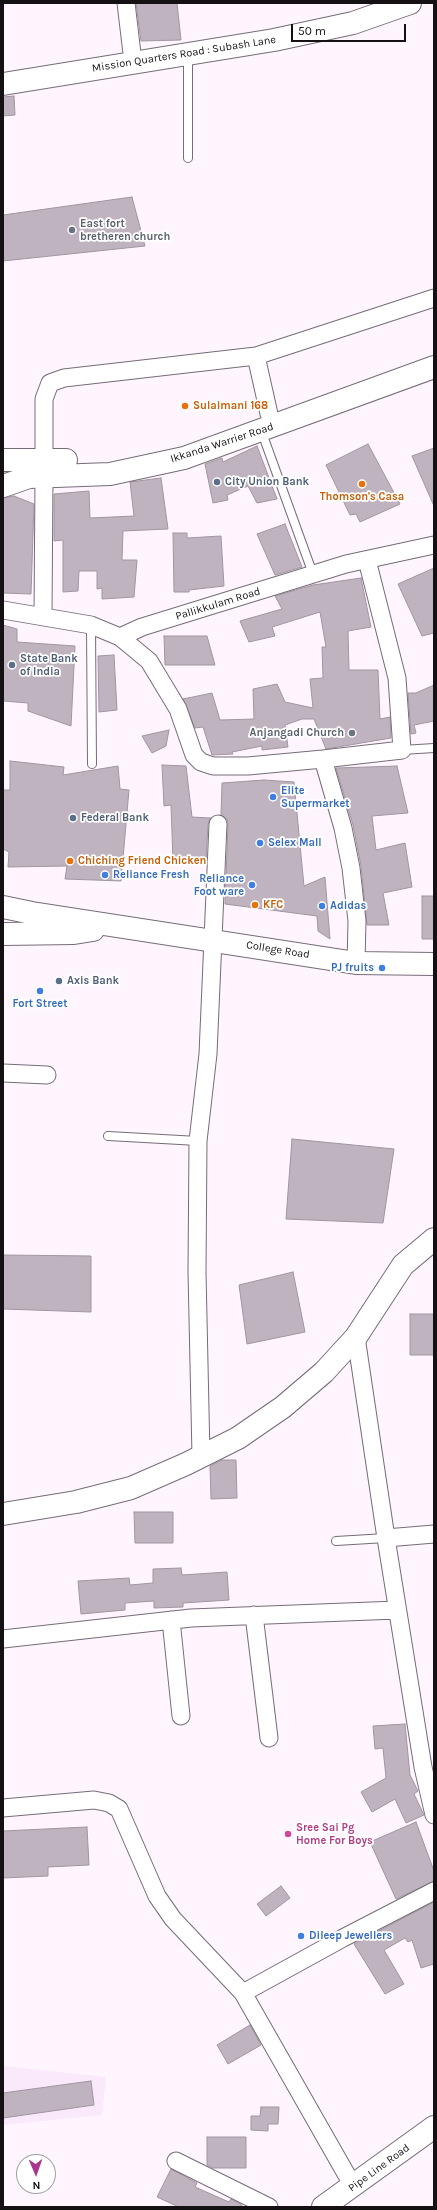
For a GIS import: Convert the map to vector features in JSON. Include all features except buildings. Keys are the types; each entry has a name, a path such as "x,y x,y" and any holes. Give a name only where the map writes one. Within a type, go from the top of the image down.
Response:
{"main road":[{"name":"Mission Quarters Road : Subash Lane","path":"3,84 274,40 353,23 410,3"},
{"name":"Ikkanda Warrier Road","path":"3,460 44,469 110,474 184,458 265,422 434,352"},
{"name":"Ikkanda Warrier Road","path":"265,422 434,367"},
{"name":"Ikkanda Warrier Road","path":"3,486 29,478 44,469"},
{"name":"College Road","path":"3,907 32,913 356,963 434,964"},
{"path":"3,934 74,933 124,926"},
{"path":"3,1514 76,1502 131,1488 238,1438 283,1407 324,1372 356,1337 404,1265 434,1239"},
{"name":"Pipe Line Road","path":"323,2207 434,2128"}],"street":[{"path":"126,3 133,62"},
{"path":"44,616 44,399 50,383 64,378 256,356 434,298"},
{"path":"256,356 265,422"},
{"name":"Pallikkulam Road","path":"120,637 142,627 313,574 366,560 434,545"},
{"path":"3,610 91,625 120,637 134,648 152,667 178,709 194,755 201,762 213,766 248,766 402,750 397,678 366,560"},
{"path":"323,759 343,828 351,868 357,921 356,963"},
{"path":"201,1456 196,1272 198,1142 208,1054 218,824"},
{"path":"3,1073 47,1075"},
{"path":"356,1337 397,1610 423,1767 434,1815"},
{"path":"386,1538 434,1534"},
{"path":"3,1639 171,1620 254,1615 397,1610"},
{"path":"254,1615 269,1738"},
{"path":"171,1620 181,1716"},
{"path":"3,1808 94,1800 109,1803 119,1809 157,1896 173,1919 243,1993 353,2186"},
{"path":"243,1993 343,1938 434,1892"},
{"path":"176,2161 269,2207"}],"lane":[{"path":"188,53 188,158"},
{"path":"265,422 313,574"},
{"path":"91,625 92,764"},
{"path":"402,750 434,748"},
{"path":"108,1136 198,1142"},
{"path":"336,1541 386,1538"}],"shaded area":[{"path":"3,2066 106,2077 102,2115 3,2125"}],"place":[{"name":"East fort bretheren church","path":"72,230"},
{"name":"Sulaimani 168","path":"185,406"},
{"name":"City Union Bank","path":"217,482"},
{"name":"Thomson's Casa","path":"362,484"},
{"name":"State Bank of India","path":"12,665"},
{"name":"Anjangadi Church","path":"352,733"},
{"name":"Elite Supermarket","path":"273,797"},
{"name":"Federal Bank","path":"73,818"},
{"name":"Selex Mall","path":"260,843"},
{"name":"Chiching Friend Chicken","path":"70,861"},
{"name":"Reliance Fresh","path":"105,875"},
{"name":"Reliance Foot ware","path":"252,885"},
{"name":"KFC","path":"255,905"},
{"name":"Adidas","path":"322,906"},
{"name":"PJ fruits","path":"382,968"},
{"name":"Axis Bank","path":"59,981"},
{"name":"Fort Street","path":"40,991"},
{"name":"Sree Sai Pg Home For Boys","path":"288,1834"},
{"name":"Dileep Jewellers","path":"301,1936"}]}
